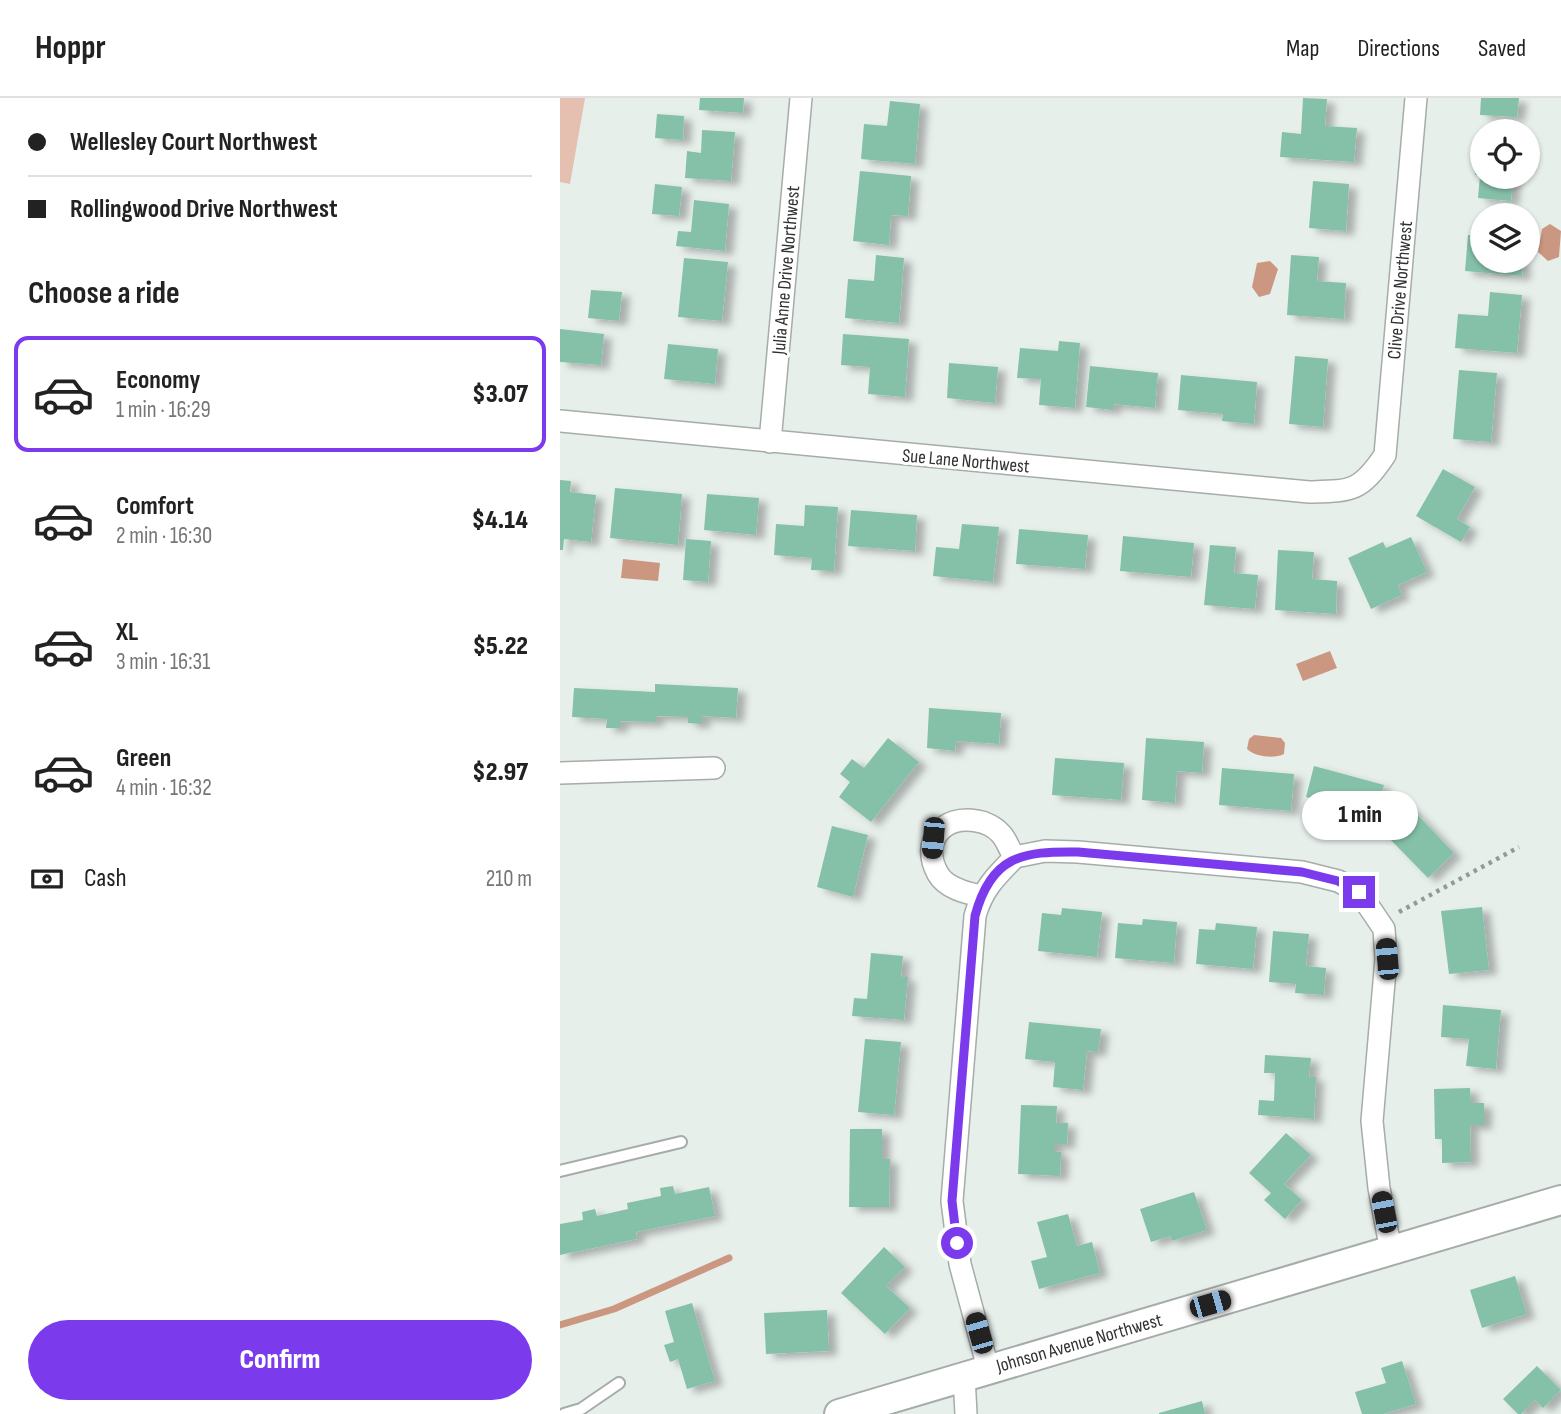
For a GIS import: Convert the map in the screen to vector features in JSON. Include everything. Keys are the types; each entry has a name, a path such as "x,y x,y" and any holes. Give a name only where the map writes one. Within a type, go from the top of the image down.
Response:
{"street":[{"name":"Julia Anne Drive Northwest","path":"770,442 801,98"},
{"name":"Clive Drive Northwest","path":"1369,478 1385,455 1416,98"},
{"name":"Sue Lane Northwest","path":"560,421 1309,492 1348,491 1369,478"},
{"path":"560,773 714,768"},
{"path":"981,897 951,886 939,875 932,856 933,838 948,823 965,818 986,822 1001,834 1015,857"},
{"path":"966,1414 976,1372 952,1201 975,916 990,881 1015,857 1045,851 1078,852 1302,872 1338,881 1359,892 1384,929 1387,959 1372,1121 1379,1188 1391,1251"},
{"name":"Johnson Avenue Northwest","path":"839,1414 1561,1200"}],"lane":[{"path":"560,1171 681,1142"},
{"path":"564,1414 581,1409 619,1383"}],"path":[{"path":"1379,921 1407,909 1519,847"}],"shaded area":[{"path":"560,98 585,98 570,184 560,182"},
{"path":"1550,224 1561,231 1559,257 1548,261 1540,254 1542,229"},
{"path":"1270,261 1278,269 1270,294 1259,297 1252,287 1257,263"},
{"path":"623,559 660,563 658,581 621,578"},
{"path":"1330,651 1337,668 1303,681 1296,664"},
{"path":"1254,735 1281,738 1285,743 1284,754 1265,756 1250,752 1247,749 1249,739"}],"building":[{"path":"700,98 744,98 743,113 699,110"},
{"path":"1303,98 1327,99 1325,126 1357,128 1354,162 1280,157 1282,132 1301,134"},
{"path":"1481,98 1519,98 1517,117 1480,115"},
{"path":"890,101 920,104 915,164 861,159 864,124 887,126"},
{"path":"657,114 684,116 683,140 655,138"},
{"path":"702,130 735,132 731,181 685,178 687,151 701,153"},
{"path":"860,171 911,176 908,216 891,215 889,245 853,241"},
{"path":"1313,181 1349,184 1346,231 1309,228"},
{"path":"655,184 682,187 679,216 652,214"},
{"path":"1479,189 1512,189 1511,201 1478,198"},
{"path":"694,200 729,204 725,251 676,246 678,231 691,232"},
{"path":"1468,235 1470,235 1470,271 1465,271"},
{"path":"876,255 904,258 899,323 845,318 848,279 874,281"},
{"path":"1291,255 1319,257 1317,281 1346,283 1344,319 1287,315"},
{"path":"684,258 728,262 722,321 678,317"},
{"path":"1488,273 1522,273 1522,276"},
{"path":"591,290 622,292 619,321 588,318"},
{"path":"1490,292 1522,295 1517,353 1455,348 1458,314 1488,316"},
{"path":"560,329 604,334 601,365 560,362"},
{"path":"843,334 909,339 905,397 868,394 870,367 841,365"},
{"path":"1059,341 1080,343 1075,408 1039,405 1041,379 1017,378 1020,348 1058,351"},
{"path":"668,344 718,349 715,384 664,379"},
{"path":"1295,356 1328,359 1323,427 1289,424"},
{"path":"949,363 998,367 995,403 947,398"},
{"path":"1090,366 1158,373 1155,408 1113,404 1113,410 1086,407"},
{"path":"1459,370 1497,373 1491,442 1453,439"},
{"path":"1181,375 1257,382 1254,424 1222,421 1223,414 1178,410"},
{"path":"1443,469 1475,487 1457,519 1470,527 1461,542 1416,516"},
{"path":"560,480 571,481 570,492 596,495 591,542 564,539 563,550 560,550"},
{"path":"615,488 682,494 678,545 610,538"},
{"path":"707,494 759,498 756,535 704,530"},
{"path":"805,505 838,507 834,571 811,570 812,558 774,555 776,524 804,526"},
{"path":"851,510 917,515 915,551 848,546"},
{"path":"962,524 999,527 993,582 933,576 936,547 959,549"},
{"path":"1019,529 1088,535 1085,569 1016,564"},
{"path":"1123,536 1194,543 1191,577 1120,571"},
{"path":"1411,537 1427,572 1398,585 1402,595 1371,609 1348,558 1383,542 1386,548"},
{"path":"686,539 711,541 708,582 683,580"},
{"path":"1210,545 1236,547 1234,573 1258,575 1255,609 1204,605"},
{"path":"1278,550 1314,552 1312,579 1337,581 1336,614 1275,610"},
{"path":"655,684 738,688 736,718 702,716 702,724 688,723 688,717 656,716 656,722 620,721 620,728 606,728 607,719 572,717 574,688 655,692"},
{"path":"929,708 1001,713 999,744 956,741 955,751 927,748"},
{"path":"888,738 919,762 871,822 839,797 850,782 840,774 852,759 864,768"},
{"path":"1146,738 1204,742 1202,773 1177,771 1175,803 1142,800"},
{"path":"1055,758 1124,763 1121,800 1052,795"},
{"path":"1314,766 1384,785 1373,825 1338,816 1341,806 1306,797"},
{"path":"1222,768 1294,774 1291,811 1219,805"},
{"path":"1409,806 1454,853 1428,878 1382,831"},
{"path":"832,826 868,835 853,897 817,887"},
{"path":"1482,907 1489,970 1449,974 1441,911"},
{"path":"1062,908 1102,912 1097,957 1038,951 1042,913 1061,915"},
{"path":"1143,919 1177,922 1174,963 1115,958 1118,923 1142,925"},
{"path":"1216,923 1257,927 1253,969 1196,964 1199,929 1215,930"},
{"path":"1273,931 1309,934 1306,966 1326,968 1324,995 1295,993 1296,984 1269,982"},
{"path":"871,953 903,956 901,977 908,977 904,1020 852,1016 854,998 867,999"},
{"path":"1443,1005 1501,1010 1496,1069 1466,1066 1469,1039 1441,1037"},
{"path":"1029,1022 1101,1029 1098,1052 1087,1051 1083,1090 1053,1087 1055,1062 1025,1059"},
{"path":"865,1039 901,1042 894,1115 858,1112"},
{"path":"1265,1055 1311,1058 1309,1077 1316,1077 1314,1119 1258,1115 1259,1100 1274,1101 1275,1073 1264,1073"},
{"path":"1470,1088 1471,1103 1484,1103 1484,1125 1470,1125 1471,1162 1442,1163 1442,1139 1435,1139 1434,1089"},
{"path":"1021,1105 1057,1106 1056,1123 1068,1123 1067,1144 1054,1144 1054,1151 1061,1152 1060,1176 1018,1174"},
{"path":"850,1129 882,1129 882,1159 890,1159 889,1207 849,1207"},
{"path":"1286,1133 1311,1155 1284,1184 1302,1200 1285,1219 1264,1200 1271,1193 1249,1173"},
{"path":"673,1186 675,1194 709,1187 715,1216 636,1232 637,1239 560,1255 560,1224 583,1220 582,1212 595,1209 597,1216 628,1209 627,1203 661,1196 660,1188"},
{"path":"1194,1192 1207,1230 1172,1241 1170,1236 1151,1242 1140,1209"},
{"path":"1068,1214 1077,1246 1092,1242 1100,1273 1039,1289 1031,1261 1047,1257 1037,1222"},
{"path":"884,1247 905,1267 886,1286 910,1308 885,1334 841,1293"},
{"path":"1515,1276 1527,1314 1482,1328 1470,1290"},
{"path":"692,1303 715,1381 687,1389 678,1359 670,1362 664,1345 674,1342 665,1311"},
{"path":"827,1310 829,1351 766,1354 764,1313"},
{"path":"1402,1361 1416,1404 1383,1414 1362,1414 1355,1392 1386,1383 1381,1368"},
{"path":"1537,1366 1561,1390 1543,1408 1535,1400 1518,1414 1503,1399"},
{"path":"1202,1401 1205,1414 1159,1414 1159,1413"}],"waterway":[{"path":"560,1325 614,1309 729,1258"}],"route":[{"path":"957,1243 952,1201 975,916 990,881 1015,857 1045,851 1078,852 1302,872 1338,881 1359,892"}]}
